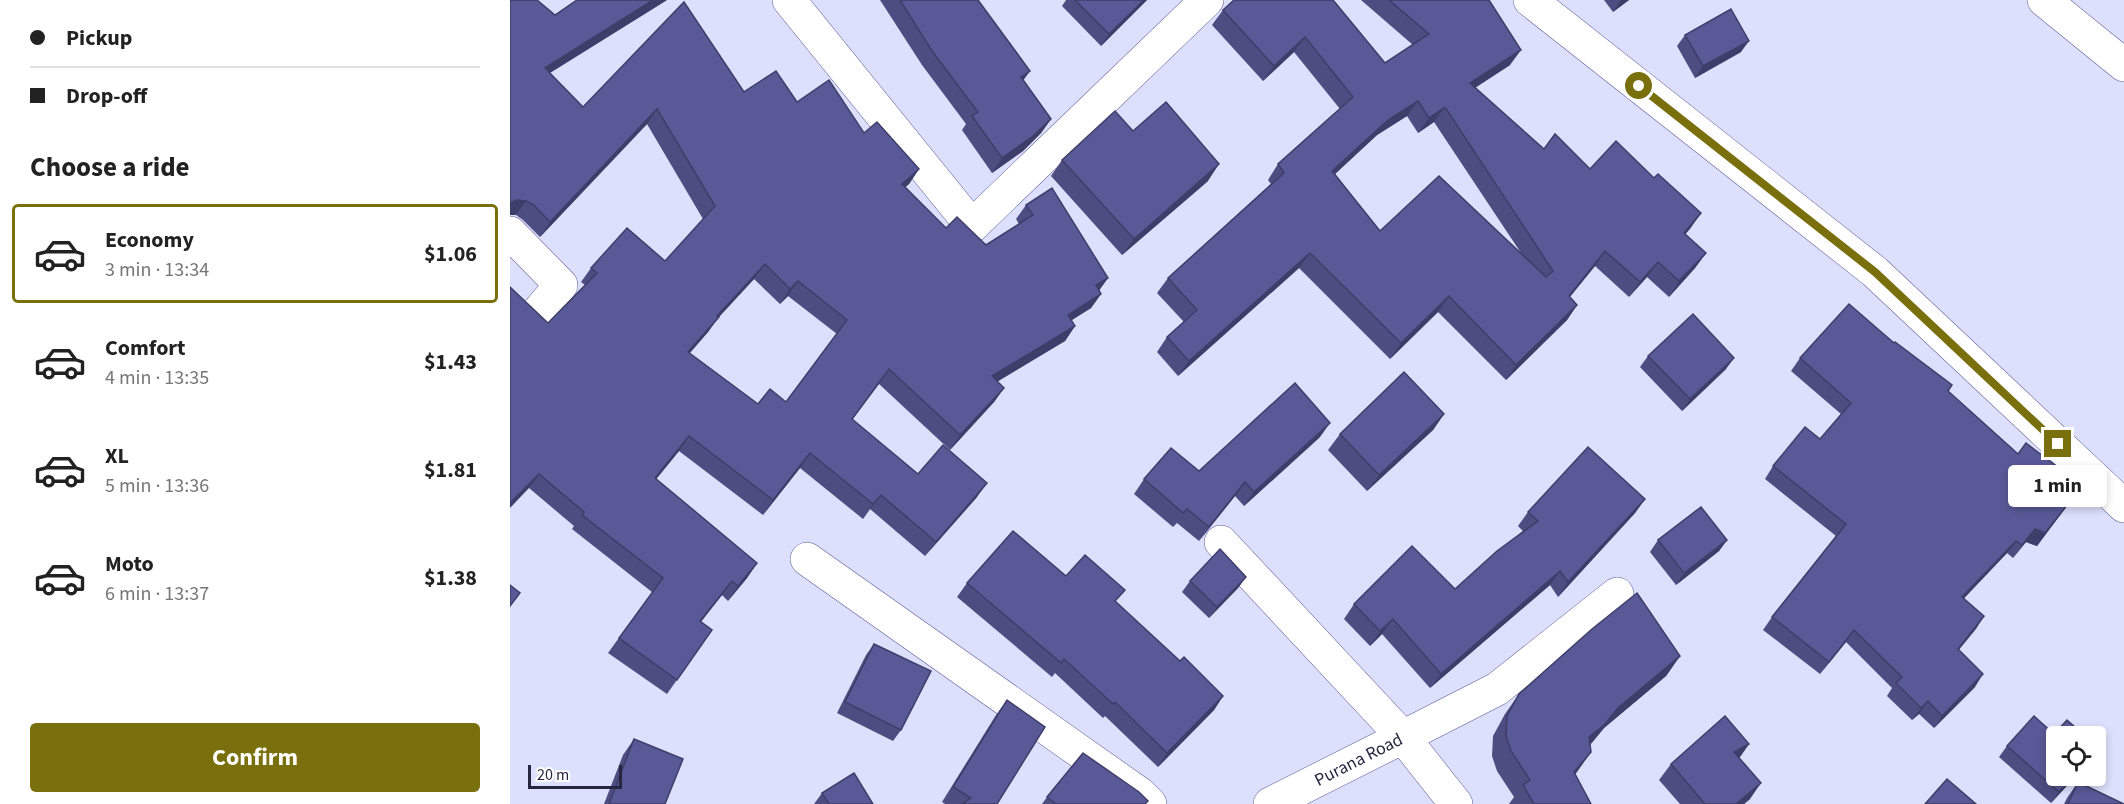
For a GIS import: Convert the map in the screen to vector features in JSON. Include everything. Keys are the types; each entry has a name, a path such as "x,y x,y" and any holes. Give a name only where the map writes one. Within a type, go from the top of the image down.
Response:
{"street":[{"path":"789,0 972,226 1207,0"},
{"path":"1530,0 1875,272 2124,506"},
{"path":"2044,0 2124,65"},
{"path":"510,233 561,285 538,312"},
{"path":"1221,542 1404,737 1497,689 1617,594"},
{"path":"807,559 1140,794 1150,804"},
{"name":"Purana Road","path":"1270,804 1404,737 1456,804"}],"building":[{"path":"510,0 537,0 555,15 577,0 653,0 545,68 583,107 684,2 744,92 776,71 797,102 829,80 864,133 877,122 919,169 902,184 946,228 957,217 986,245 1033,215 1026,205 1052,188 1108,278 1096,285 1101,294 1068,315 1075,326 992,376 1004,388 960,435 889,369 852,419 918,474 943,445 987,483 936,542 881,495 873,504 810,453 773,500 689,436 655,478 757,563 738,586 732,581 700,621 712,630 677,680 619,638 663,578 582,515 584,512 539,474 510,503 510,287 548,323 597,273 591,268 627,228 665,261 715,206 657,109 550,222 534,205 526,201 516,200 510,203","holes":["765,264 790,289 798,281 847,320 786,402 770,389 758,404 688,352 719,317 717,316"]},
{"path":"900,0 978,0 1030,71 1021,77 1051,119 1033,136 1002,158 972,116 978,112 932,51"},
{"path":"1075,0 1144,0 1109,34"},
{"path":"1234,0 1333,0 1385,63 1429,34 1389,0 1489,0 1521,50 1470,83 1544,149 1555,134 1590,169 1616,141 1654,178 1658,174 1701,213 1684,233 1706,253 1679,281 1658,262 1640,282 1605,251 1569,296 1577,305 1516,365 1449,296 1401,343 1310,253 1189,361 1167,337 1197,310 1168,278 1284,173 1278,164 1353,97 1305,37 1274,66 1223,10","holes":["1418,101 1429,118 1445,107 1553,271 1546,277 1439,176 1380,231 1332,171 1388,120"]},
{"path":"1731,9 1749,41 1703,66 1685,35"},
{"path":"1166,102 1219,164 1134,239 1062,160 1115,111 1133,131"},
{"path":"1849,304 1894,343 1952,385 1948,391 2018,454 2026,443 2060,469 2050,482 2072,499 2045,533 2035,529 2022,545 2016,541 1962,597 1984,616 1958,649 1983,674 1942,716 1928,701 1921,708 1896,683 1902,677 1854,630 1829,662 1772,617 1846,524 1773,466 1805,427 1820,439 1851,403 1800,358"},
{"path":"1693,314 1734,358 1690,399 1648,356"},
{"path":"1404,372 1444,414 1379,475 1340,434"},
{"path":"1295,383 1330,423 1254,492 1245,482 1209,527 1187,509 1183,513 1144,479 1171,448 1199,471"},
{"path":"1588,447 1645,499 1568,582 1560,571 1441,674 1393,619 1380,631 1354,604 1412,546 1455,589 1497,551 1538,521 1528,512"},
{"path":"1701,507 1727,540 1684,573 1658,540"},
{"path":"1013,531 1066,576 1085,555 1125,590 1115,601 1180,661 1184,657 1223,696 1167,753 1115,702 1113,704 1064,659 1061,663 967,583"},
{"path":"1220,549 1246,577 1217,607 1190,581"},
{"path":"510,585 520,593 510,606"},
{"path":"1637,593 1680,656 1618,708 1604,725 1589,737 1591,752 1574,772 1591,804 1534,804 1523,785 1530,780 1511,751 1506,736 1507,716 1519,694 1592,629"},
{"path":"874,644 931,671 901,730 845,702"},
{"path":"1007,700 1045,727 997,804 962,804 971,798 953,787"},
{"path":"1725,716 1749,744 1734,752 1761,783 1736,804 1705,804 1671,764"},
{"path":"2034,716 2046,727 2046,780 2007,746"},
{"path":"2067,720 2074,726 2061,726"},
{"path":"634,739 683,759 665,804 609,804"},
{"path":"1083,753 1139,792 1148,801 1145,804 1056,804 1047,797"},
{"path":"854,773 873,804 829,804 822,793"},
{"path":"1947,779 1976,804 1925,804"},
{"path":"2052,786 2065,786 2059,792"},
{"path":"2076,786 2086,786 2124,804 2068,804"}],"route":[{"path":"1639,86 1875,272 2058,444"}]}
